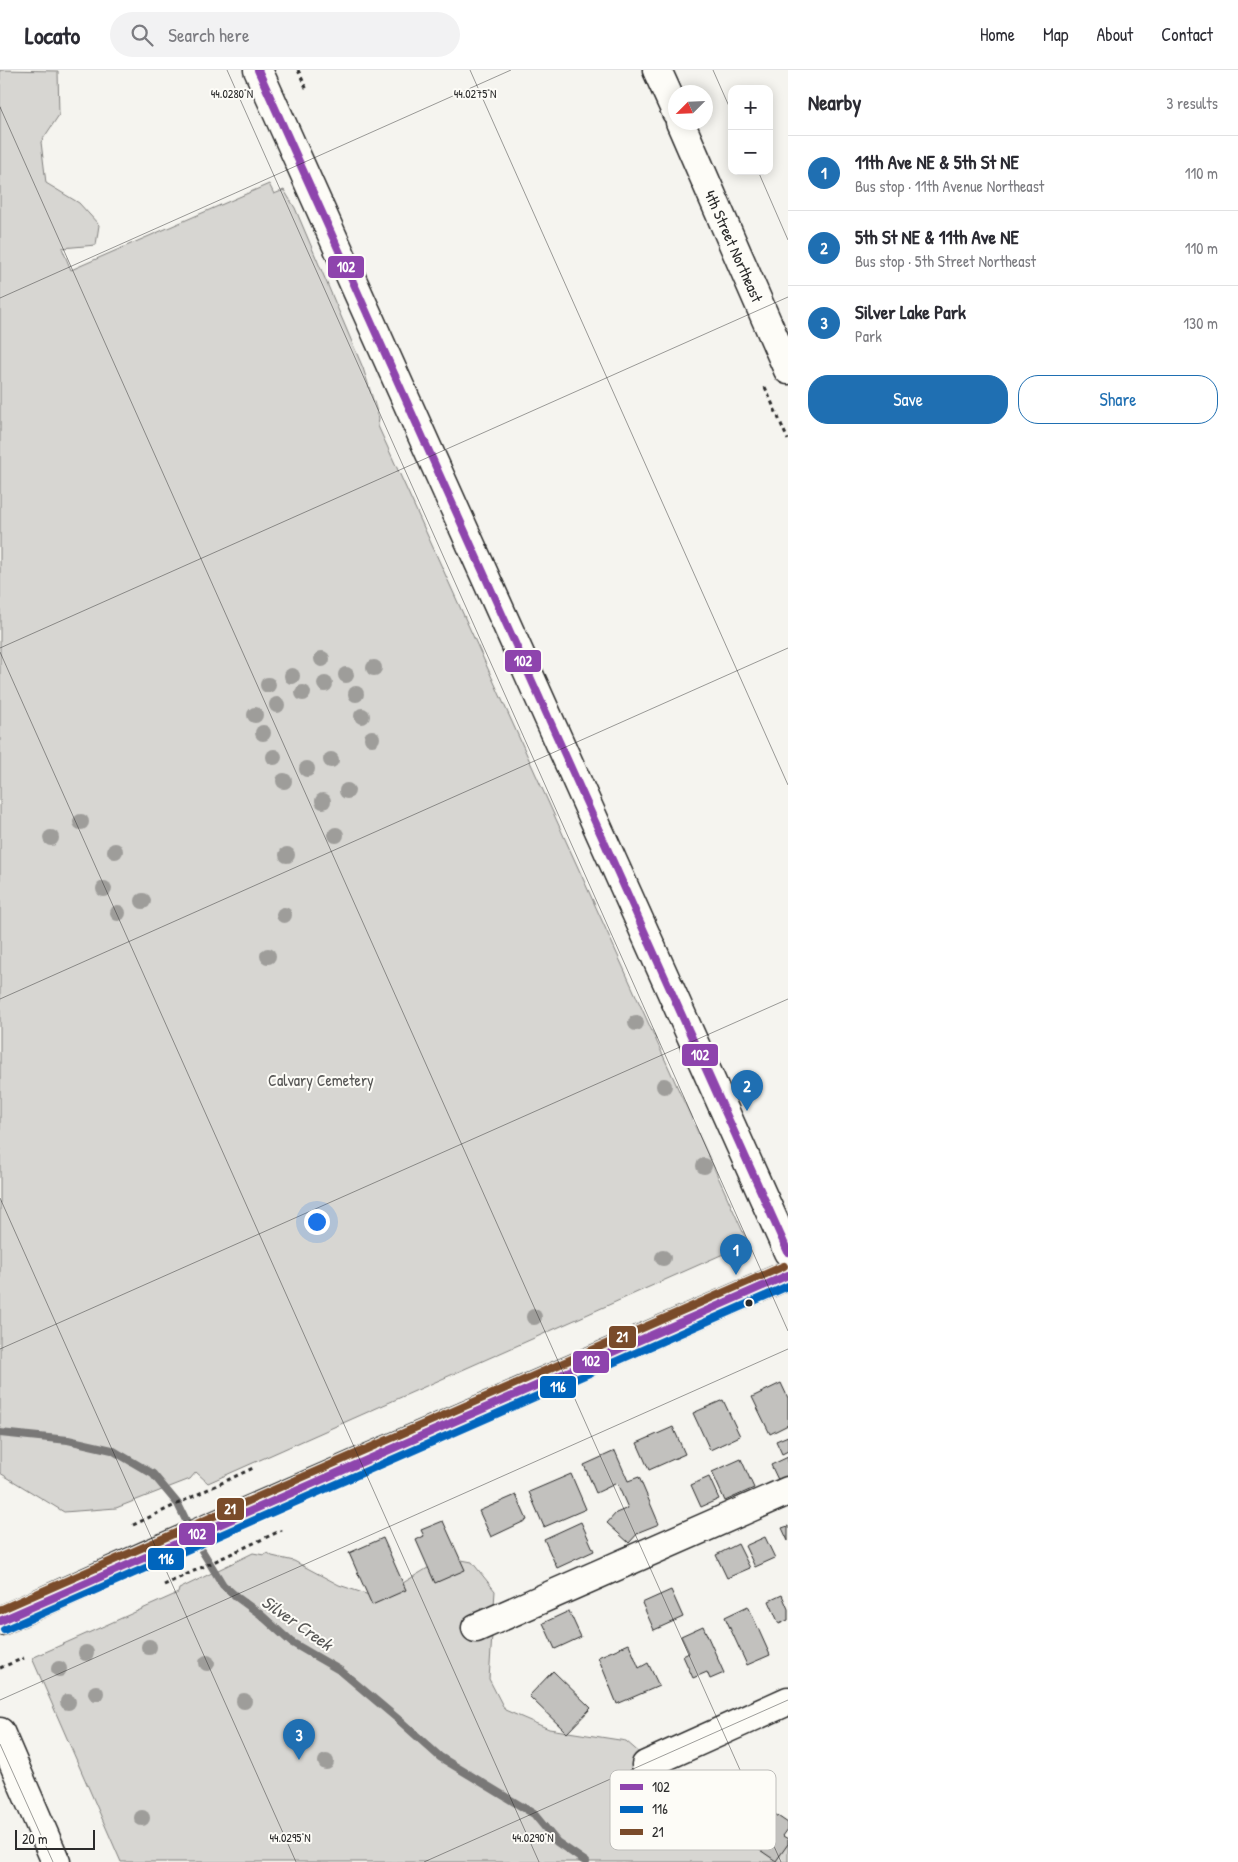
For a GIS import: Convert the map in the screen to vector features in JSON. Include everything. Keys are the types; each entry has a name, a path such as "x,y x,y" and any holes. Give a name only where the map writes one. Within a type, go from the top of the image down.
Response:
{"street":[{"path":"657,70 668,94"},
{"path":"266,72 788,1252"},
{"name":"4th Street Northeast","path":"683,130 788,370"},
{"path":"0,1621 269,1501 788,1275"},
{"path":"476,1628 788,1492"},
{"path":"646,1765 788,1701"},
{"path":"0,1732 56,1862"}],"path":[{"path":"298,70 307,90"},
{"path":"133,1525 253,1468"},
{"path":"164,1585 282,1530"},
{"path":"0,1668 24,1658"}],"green space":[{"name":"Calvary Cemetery","path":"0,70 58,71 59,115 41,142 46,183 79,203 99,225 96,245 62,248 71,270 269,184 274,194 284,190 295,208 363,368 379,418 378,426 748,1243 208,1483 196,1472 190,1479 116,1508 64,1512 0,1473"},
{"path":"253,1553 264,1555 268,1553 272,1556 294,1561 339,1585 378,1598 446,1557 472,1562 495,1591 489,1679 505,1710 549,1729 626,1741 659,1770 610,1770 610,1850 776,1850 776,1837 788,1841 788,1862 121,1862 32,1658 178,1593 179,1589"}],"building":[{"path":"781,1383 788,1398 788,1425 770,1434 752,1397"},
{"path":"723,1400 740,1436 710,1450 693,1413"},
{"path":"673,1427 685,1454 649,1470 637,1443"},
{"path":"788,1436 788,1451 782,1454 776,1441"},
{"path":"615,1451 628,1481 639,1477 659,1524 639,1532 629,1543 607,1523 616,1513 628,1508 617,1483 596,1493 584,1465"},
{"path":"788,1457 788,1481 780,1484 771,1465"},
{"path":"741,1459 754,1488 725,1501 712,1472"},
{"path":"571,1474 586,1509 544,1527 529,1492"},
{"path":"709,1477 719,1499 701,1507 691,1485"},
{"path":"516,1495 527,1520 491,1537 479,1511"},
{"path":"443,1521 465,1570 435,1583 416,1540 424,1536 421,1530"},
{"path":"581,1522 594,1551 557,1568 544,1539"},
{"path":"788,1526 788,1541 782,1528"},
{"path":"765,1537 775,1558 755,1567 745,1546"},
{"path":"383,1538 406,1590 372,1605 349,1553"},
{"path":"738,1544 750,1568 727,1578 716,1555"},
{"path":"671,1590 683,1617 654,1630 642,1603"},
{"path":"782,1595 788,1609 788,1620 779,1624 769,1601"},
{"path":"748,1606 770,1655 747,1665 725,1617"},
{"path":"569,1611 581,1637 555,1649 543,1623"},
{"path":"703,1626 724,1673 710,1679 707,1672 693,1678 683,1656 689,1653 681,1636"},
{"path":"629,1644 639,1668 648,1663 659,1686 617,1704 598,1657"},
{"path":"553,1671 591,1708 567,1733 529,1696"},
{"path":"776,1815 788,1823 788,1829 783,1836 788,1839 788,1844 776,1861 760,1850 776,1850"}],"waterway":[{"name":"Silver Creek","path":"0,1433 68,1440 112,1450 153,1474 178,1504 195,1539 223,1585 260,1614 291,1642 341,1671 440,1757 534,1814 557,1842 586,1862"}],"transit line":[{"name":"102","path":"258,70 788,1252"},
{"name":"21","path":"0,1610 784,1266"},
{"name":"102","path":"0,1621 788,1275"},
{"name":"116","path":"4,1630 788,1286"}],"place":[{"name":"5th St NE & 11th Ave NE","path":"747,1111"},
{"name":"11th Ave NE & 5th St NE","path":"736,1275"},
{"name":"Silver Lake Park","path":"299,1760"}]}
